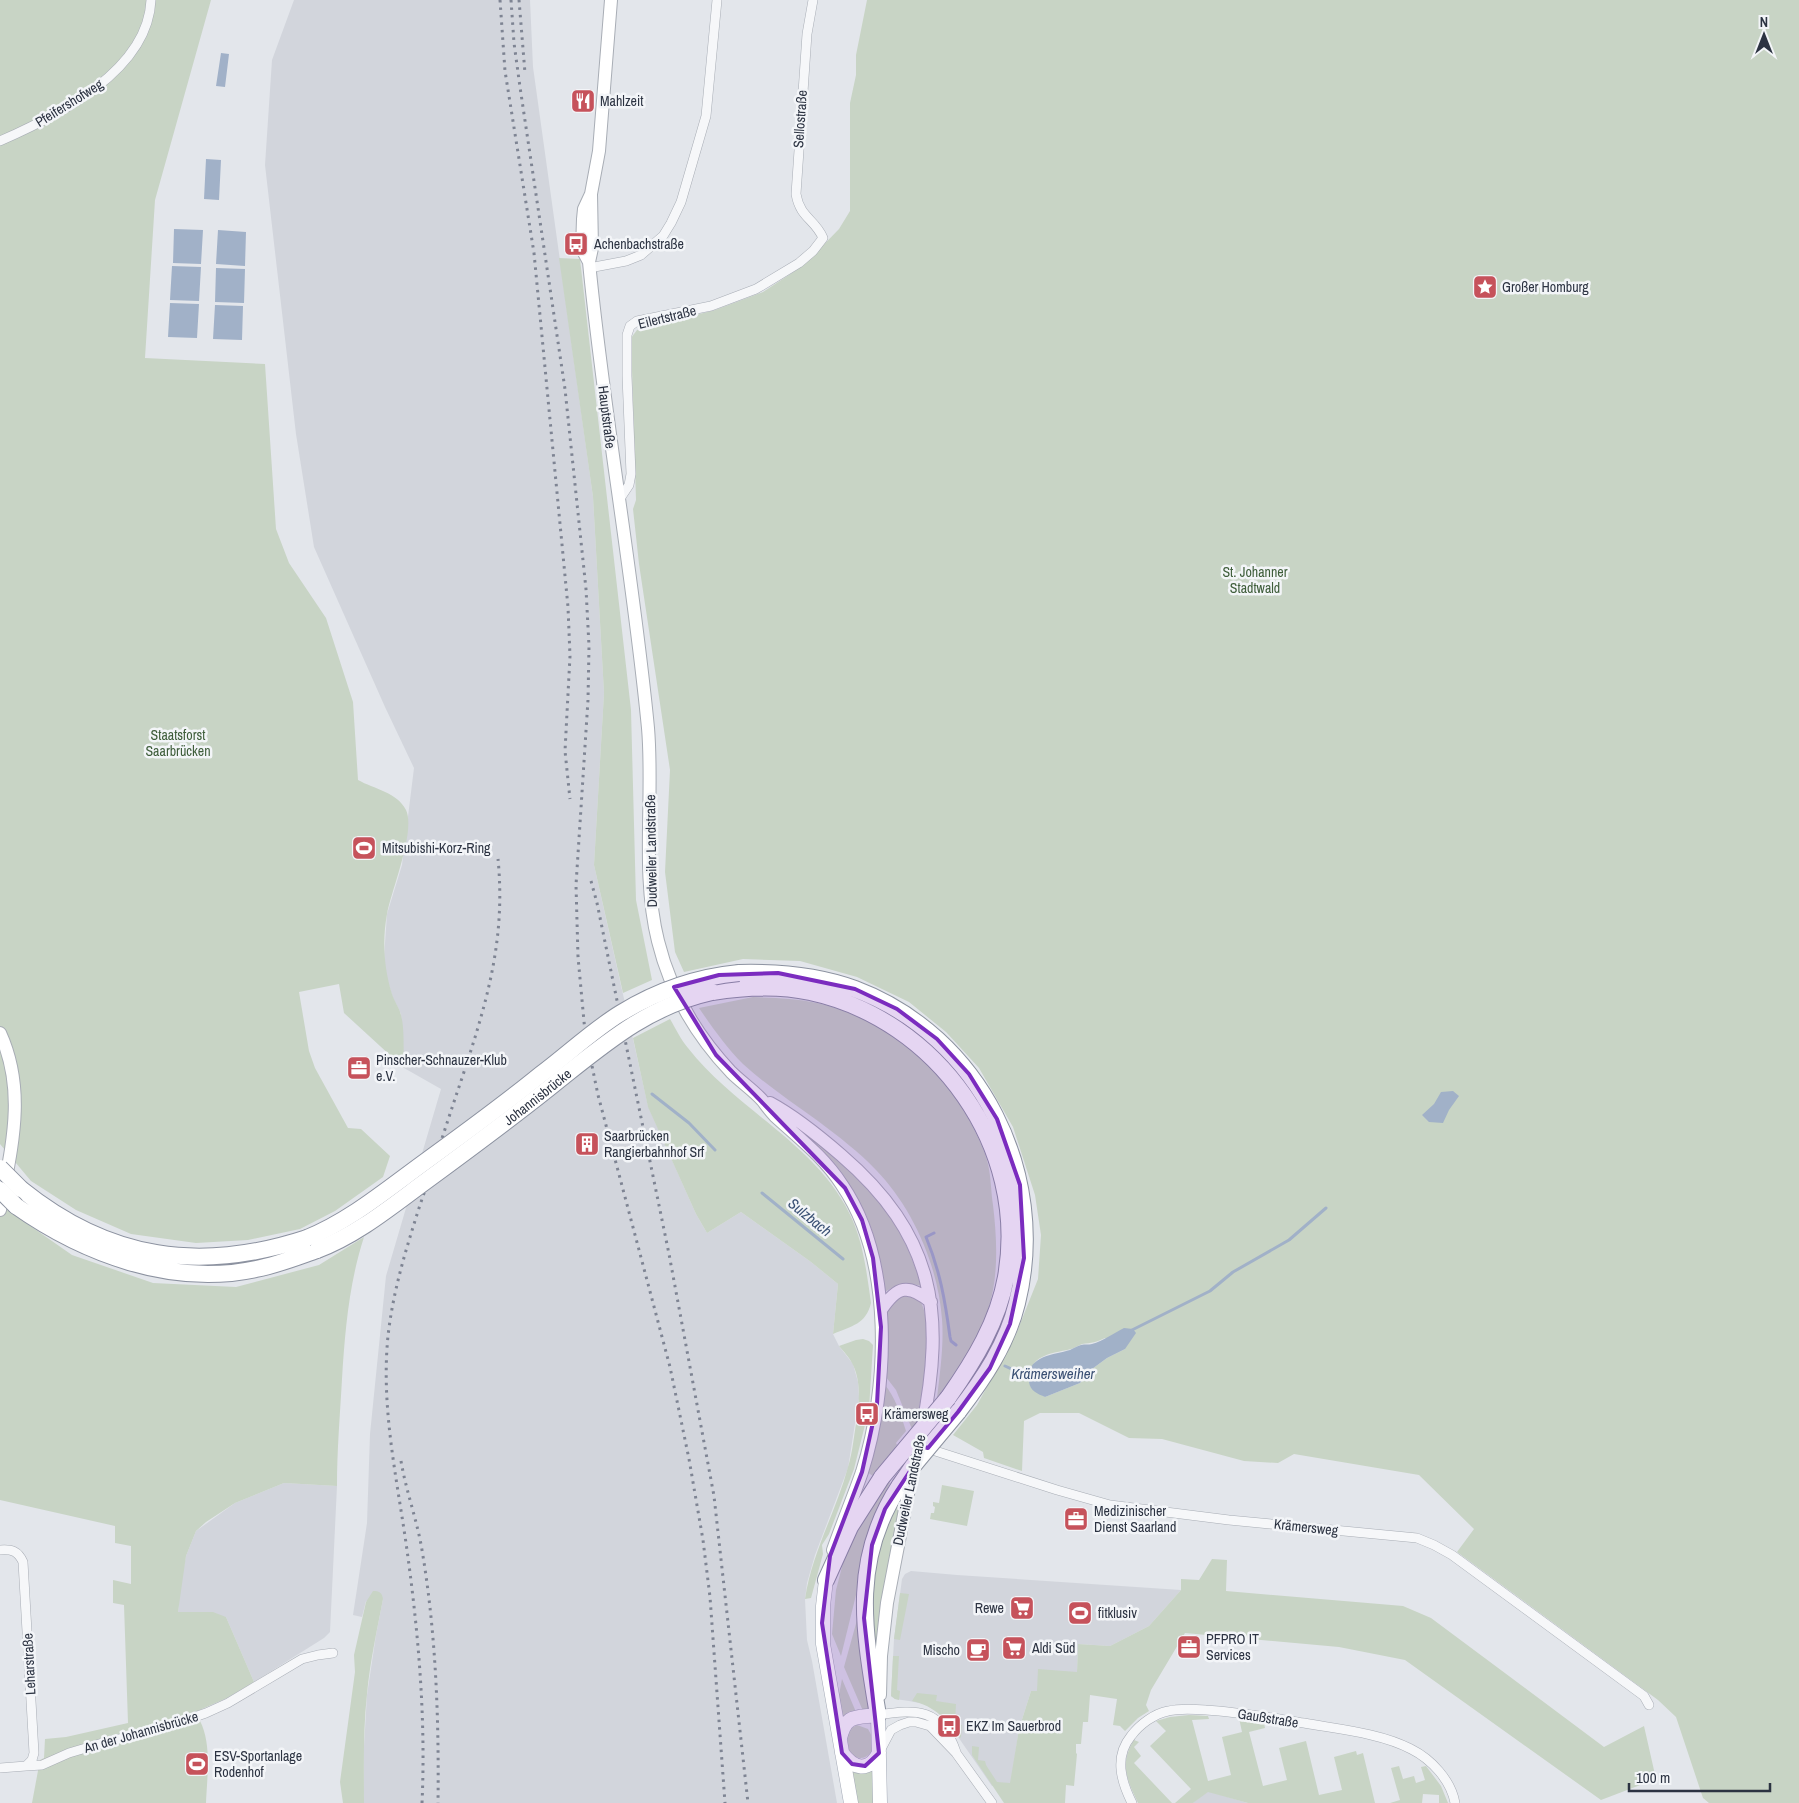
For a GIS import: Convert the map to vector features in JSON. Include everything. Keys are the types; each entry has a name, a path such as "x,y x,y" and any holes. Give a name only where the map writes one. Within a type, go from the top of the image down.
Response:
{"highway":[{"name":"Johannisbrücke","path":"312,1244 321,1232 350,1216 512,1098 620,1013 675,987 719,975 739,973 778,973 828,981 855,989 897,1009 937,1039 955,1058 985,1097 997,1119 1015,1163 1025,1226 1024,1258 1017,1303 990,1368 958,1412 913,1466 885,1509 877,1528 865,1582 864,1618 878,1715"},
{"name":"Johannisbrücke","path":"312,1244 358,1230 522,1110 629,1026 656,1011 703,994 740,988 774,988 810,992 830,998 875,1016 896,1029 927,1053 955,1085 982,1123 993,1148 1007,1198 1009,1251 1006,1277 996,1314 985,1339 963,1377 948,1398 882,1477 850,1527 826,1580"},
{"path":"0,1168 20,1189 42,1206 83,1230 116,1243 154,1253 189,1257 221,1257 250,1254 278,1247 312,1244"},
{"path":"0,1190 16,1206 74,1241 109,1256 148,1267 188,1273 223,1273 247,1270 286,1261 312,1244"}],"main road":[{"name":"Hauptstraße","path":"611,0 599,152 591,194 592,248 589,265 628,572"},
{"name":"Dudweiler Landstraße","path":"628,572 638,643 649,749 651,780 650,896 658,944 666,968 677,995 692,1022 716,1055 734,1075 760,1098 773,1114 796,1133 834,1172 862,1220 873,1258 881,1310 881,1362 874,1425 862,1472 830,1556 823,1606 823,1644 851,1803"},
{"path":"0,1033 12,1064 16,1106 10,1156 0,1210"},
{"name":"Dudweiler Landstraße","path":"760,1098 802,1123 830,1145 861,1172 886,1200 907,1232 918,1255 931,1302 933,1332 930,1377 887,1603 878,1715 880,1803"},
{"path":"881,1310 895,1293 906,1288 919,1292 931,1302"},
{"path":"878,1715 853,1718 847,1721 843,1725 841,1746 852,1764 856,1766 871,1764 879,1753"}],"street":[{"name":"Pfeifershofweg","path":"0,141 27,129 89,93 111,76 130,56 143,33 151,0"},
{"path":"589,265 626,261 641,255 663,236 675,216 681,202 706,116 717,0"},
{"name":"Sellostraße","path":"813,0 807,34 798,141 796,194 801,210 820,230"},
{"name":"Eilertstraße","path":"619,500 629,485 631,474 627,376 627,334 630,326 637,322 711,306 756,289 791,268 813,251 823,238 820,230"},
{"name":"Krämersweg","path":"918,1446 1110,1505 1229,1520 1416,1538 1452,1555 1644,1696 1649,1705"},
{"name":"Leharstraße","path":"0,1550 11,1549 20,1555 23,1562 34,1742 32,1760 26,1766"},
{"name":"An der Johannisbrücke","path":"26,1766 42,1765 69,1753 160,1729 206,1713 228,1703 302,1660 318,1654 333,1653"},
{"name":"Gaußstraße","path":"1132,1803 1123,1785 1120,1770 1121,1759 1129,1738 1143,1723 1159,1714 1170,1710 1194,1709 1268,1717 1372,1736 1399,1743 1420,1754 1437,1769 1450,1788 1455,1803"},
{"path":"878,1715 910,1711 931,1717 947,1733 956,1753"},
{"path":"879,1753 891,1730 909,1722 930,1726 956,1753 992,1803"},
{"path":"0,1768 26,1766"}],"highlighted area":[{"path":"778,973 855,989 897,1009 937,1039 969,1074 997,1119 1020,1185 1024,1258 1010,1324 990,1368 958,1412 928,1448 918,1446 914,1465 885,1509 872,1545 864,1618 879,1753 865,1766 852,1764 842,1753 822,1623 830,1556 862,1472 877,1404 881,1327 873,1258 862,1220 845,1188 716,1055 674,987 719,975"}],"shaded area":[{"path":"294,0 530,0 533,67 593,497 604,693 594,865 648,1106 696,1214 707,1233 741,1212 811,1262 838,1284 833,1334 839,1346 853,1364 858,1382 859,1398 848,1468 815,1555 807,1583 805,1599 807,1640 837,1803 364,1803 364,1747 367,1695 383,1599 366,1601 362,1617 353,1615 367,1523 370,1434 386,1276 441,1089 404,1068 401,1014 393,998 386,976 384,958 387,914 402,865 414,768 314,547 296,434 265,165 272,60"},
{"path":"284,1483 337,1486 330,1632 324,1638 254,1682 226,1617 178,1613 180,1586 186,1556 196,1531 235,1503"},
{"path":"911,1571 1181,1590 1149,1626 1110,1646 1078,1644 1077,1672 1037,1691 1031,1691 1019,1729 1011,1783 992,1786 945,1718 924,1704 895,1699 891,1696 894,1639 902,1579 905,1574"},
{"path":"1207,1791 1248,1803 1193,1803"}],"green space":[{"name":"Staatsforst Saarbrücken","path":"0,0 211,0 155,200 145,358 265,364 276,529 289,563 326,618 353,702 358,780 397,799 406,810 408,820 408,832 402,861 385,924 384,944 389,984 402,1021 404,1068 344,1013 339,984 299,992 309,1051 315,1068 348,1128 361,1129 390,1156 383,1177 335,1211 300,1229 248,1240 196,1243 131,1234 76,1210 31,1181 0,1144"},
{"name":"St. Johanner Stadtwald","path":"867,0 1799,0 1799,1803 1709,1803 1703,1798 1676,1717 1658,1700 1457,1552 1474,1529 1419,1475 1294,1454 1278,1463 1244,1461 1162,1439 1129,1438 1079,1413 1040,1413 1024,1421 1022,1471 984,1458 983,1452 953,1435 977,1405 1016,1334 1038,1279 1041,1235 1035,1195 1013,1127 979,1068 946,1032 909,1002 857,977 800,961 743,959 684,972 675,952 665,872 670,770 639,564 633,509 636,500 631,338 637,330 715,310 763,292 804,265 839,229 850,211 850,103 856,75 856,55","holes":["1105,1338 1125,1349 1107,1358 1092,1369 1080,1383 1045,1397 1031,1385 1029,1378 1032,1367 1035,1362 1044,1356"]},
{"path":"559,258 580,259 631,710 636,900 652,980 623,993 594,865 604,693 593,497"},
{"path":"753,997 793,999 817,1003 841,1010 887,1032 927,1064 944,1083 959,1103 979,1139 989,1169 994,1218 996,1244 992,1297 972,1345 937,1398 942,1339 940,1299 929,1259 912,1220 889,1185 876,1170 841,1138 770,1087 743,1064 714,1030 699,1008"},
{"path":"670,1019 685,1045 708,1070 800,1150 821,1171 839,1195 857,1231 868,1282 871,1303 866,1316 862,1320 833,1334 838,1284 811,1262 741,1212 707,1233 696,1214 648,1107 633,1038"},
{"path":"810,1137 850,1169 878,1199 903,1239 921,1286 902,1285 884,1293 876,1245 867,1217 848,1185 809,1139"},
{"path":"0,1203 72,1255 153,1283 236,1287 319,1265 364,1237 351,1289 346,1325 337,1486 284,1483 235,1503 196,1531 186,1556 178,1612 213,1612 226,1617 254,1682 227,1698 195,1712 204,1730 206,1740 208,1772 206,1803 32,1803 40,1760 44,1758 45,1739 66,1737 128,1723 124,1605 113,1603 113,1580 131,1584 131,1546 115,1543 115,1526 0,1500"},
{"path":"908,1295 918,1297 924,1309 927,1325 926,1364 914,1434 896,1390 886,1377 887,1313 892,1304 899,1298"},
{"path":"863,1339 873,1345 869,1409 865,1411 863,1418 866,1421 854,1469 829,1534 822,1545 823,1554 811,1598 805,1599 813,1565 848,1467 857,1418 859,1398 856,1371 852,1362 839,1346"},
{"path":"884,1384 900,1412 906,1431 873,1476 867,1472"},
{"path":"888,1482 890,1483 866,1539 860,1563 856,1595 841,1656 832,1634 836,1590 844,1559 856,1530"},
{"path":"942,1485 974,1491 967,1526 930,1519 931,1513 934,1513 935,1507 933,1502 939,1503"},
{"path":"904,1495 876,1649 872,1619 872,1589 876,1559 884,1529"},
{"path":"1212,1559 1227,1560 1226,1591 1403,1606 1431,1618 1604,1747 1644,1726 1656,1779 1601,1800 1405,1660 1339,1647 1185,1633 1151,1690 1146,1705 1149,1711 1138,1718 1125,1731 1120,1726 1113,1725 1117,1699 1090,1695 1088,1722 1083,1722 1081,1744 1076,1744 1074,1786 1066,1785 1065,1803 1004,1803 972,1755 972,1746 979,1747 978,1760 985,1761 997,1782 1010,1783 1019,1729 1031,1691 1037,1691 1038,1669 1077,1672 1078,1644 1110,1646 1149,1626 1181,1590 1181,1579 1199,1580"},
{"path":"373,1591 380,1592 383,1599 368,1682 364,1748 364,1803 343,1803 340,1782 355,1672 354,1655 366,1602"},
{"path":"900,1593 909,1594 900,1640 894,1639"},
{"path":"857,1620 871,1710 863,1711 844,1667"},
{"path":"893,1656 899,1656 897,1690 900,1691 899,1700 891,1696"},
{"path":"842,1679 856,1712 842,1717 838,1700"},
{"path":"917,1693 937,1695 936,1701 956,1704 955,1724 962,1725 960,1738 950,1725 934,1710 912,1701"},
{"path":"1189,1715 1208,1716 1209,1719 1192,1720 1208,1781 1231,1775 1222,1737 1242,1732 1239,1718 1264,1723 1265,1728 1249,1732 1263,1786 1287,1780 1279,1748 1306,1741 1319,1795 1342,1790 1334,1757 1356,1751 1357,1755 1363,1753 1375,1803 1248,1803 1208,1792 1193,1803 1175,1803 1191,1789 1150,1746 1166,1731 1156,1721"},
{"path":"857,1725 868,1729 873,1741 872,1749 868,1755 862,1758 856,1757 850,1752 848,1743 849,1729"},
{"path":"1134,1740 1139,1742 1134,1747 1141,1756 1134,1763 1172,1803 1138,1803 1126,1772 1129,1749"},
{"path":"1399,1766 1403,1779 1414,1776 1416,1783 1425,1780 1421,1767 1426,1766 1441,1786 1448,1803 1439,1803 1439,1795 1423,1794 1422,1803 1390,1803 1400,1800 1391,1768"},
{"path":"874,1767 875,1803 857,1803 851,1772 863,1772"}],"water":[{"path":"221,53 229,54 225,87 216,86"},
{"path":"206,159 221,160 219,200 204,199"},
{"path":"174,229 203,230 201,264 173,263"},
{"path":"218,230 246,232 245,266 216,264"},
{"path":"172,266 201,267 199,301 170,300"},
{"path":"216,268 245,269 244,303 215,302"},
{"path":"170,303 199,304 197,338 168,337"},
{"path":"215,305 243,306 242,340 213,339"},
{"path":"1453,1091 1459,1096 1443,1123 1429,1122 1422,1115 1434,1104 1441,1092"},
{"name":"Krämersweiher","path":"1124,1328 1133,1329 1136,1333 1125,1349 1107,1358 1092,1369 1080,1383 1045,1397 1031,1388 1029,1373 1031,1367 1042,1358 1080,1345 1096,1343"}],"waterway":[{"name":"Sulzbach","path":"652,1094 689,1123 715,1150"},
{"name":"Sulzbach","path":"762,1193 843,1259"},
{"path":"1130,1331 1210,1291 1233,1272 1289,1240 1326,1208"},
{"path":"934,1233 926,1237 941,1286 951,1341 956,1345"},
{"path":"1005,1366 1031,1378"}],"railway":[{"path":"500,0 505,71 534,253 568,607 570,656 565,751 570,799"},
{"path":"511,0 520,87 565,389 586,589 589,646 588,700 576,885 578,957 585,1032 598,1095 670,1367 689,1459 703,1540 710,1597 725,1803"},
{"path":"519,0 525,73"},
{"path":"422,1803 423,1738 420,1673 410,1575 388,1414 386,1388 388,1336 393,1303 405,1254 486,999 492,972 499,918 498,859"},
{"path":"591,881 669,1254 714,1496 748,1803"},
{"path":"401,1461 420,1539 431,1613 437,1708 438,1803"}],"place":[{"name":"Mahlzeit","path":"583,101"},
{"name":"Achenbachstraße","path":"576,244"},
{"name":"Großer Homburg","path":"1485,287"},
{"name":"Mitsubishi-Korz-Ring","path":"364,848"},
{"name":"Pinscher-Schnauzer-Klub e.V.","path":"359,1068"},
{"name":"Saarbrücken Rangierbahnhof Srf","path":"587,1144"},
{"name":"Krämersweg","path":"867,1414"},
{"name":"Medizinischer Dienst Saarland","path":"1076,1519"},
{"name":"Rewe","path":"1022,1608"},
{"name":"fitklusiv","path":"1080,1613"},
{"name":"PFPRO IT Services","path":"1189,1647"},
{"name":"Aldi Süd","path":"1014,1648"},
{"name":"Mischo","path":"978,1650"},
{"name":"EKZ Im Sauerbrod","path":"949,1726"},
{"name":"ESV-Sportanlage Rodenhof","path":"197,1764"}]}
